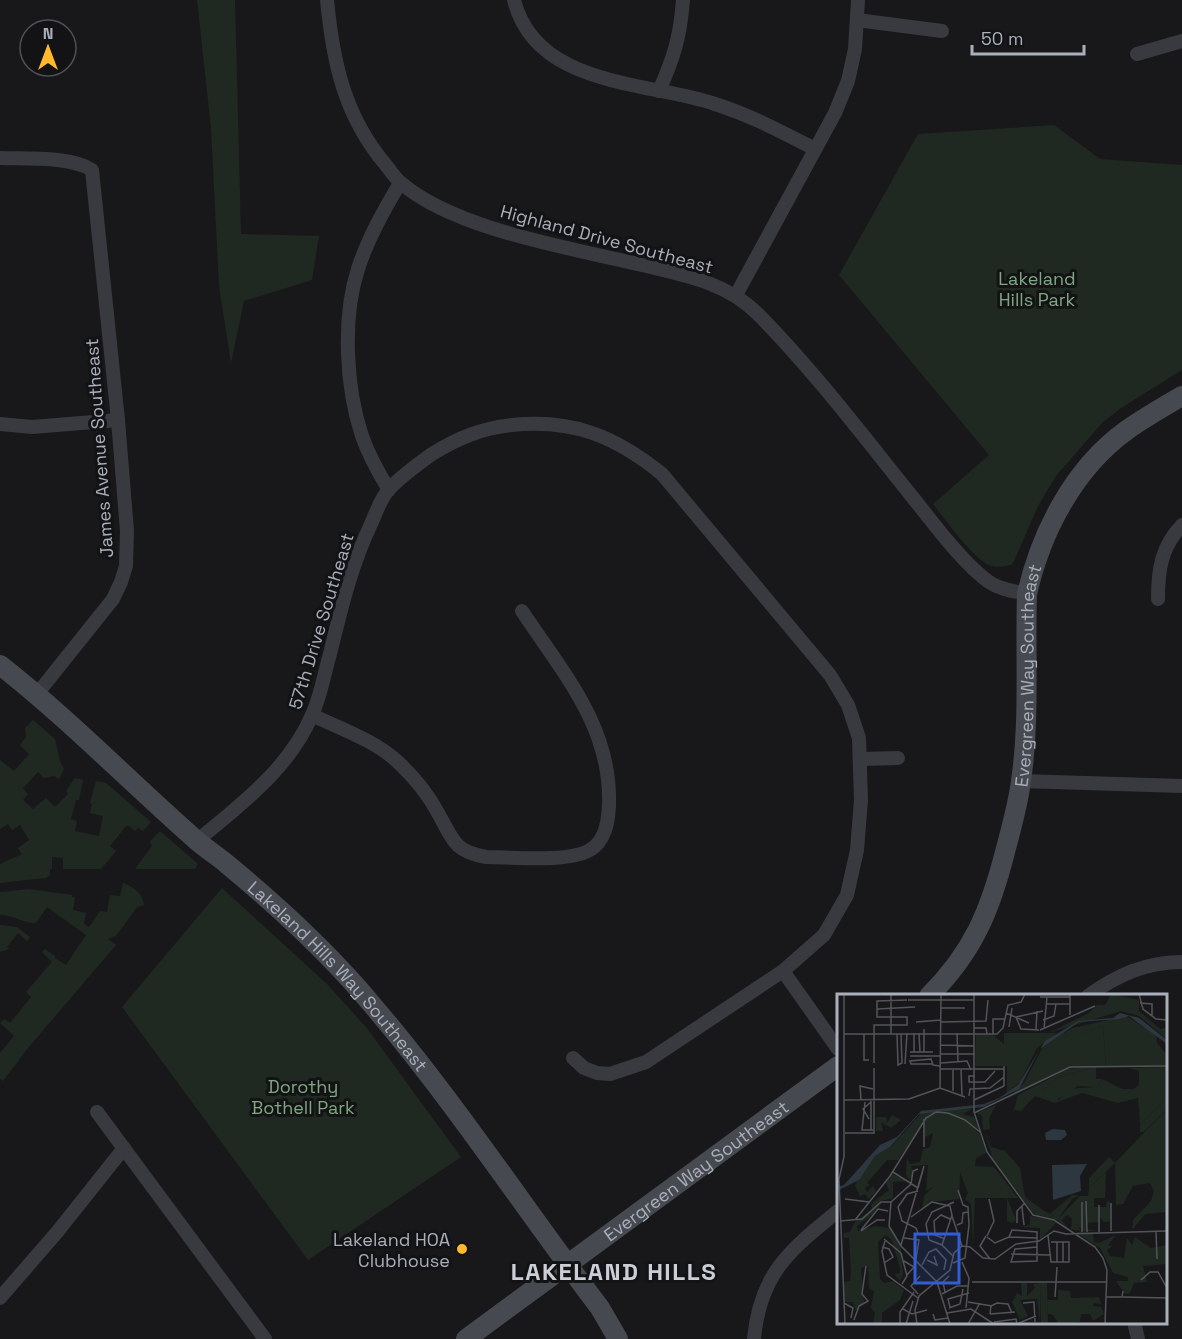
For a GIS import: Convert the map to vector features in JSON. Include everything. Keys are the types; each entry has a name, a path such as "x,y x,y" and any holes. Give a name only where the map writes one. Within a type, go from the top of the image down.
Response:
{"street":[{"name":"Highland Drive Southeast","path":"327,0 336,68 345,97 358,126 375,153 400,183 430,202 461,217 504,231 700,279 736,295 813,374 971,566 996,586 1027,594"},
{"path":"514,0 517,11 531,37 551,56 581,71 712,103 756,119 815,149"},
{"path":"659,91 674,56 681,29 683,0"},
{"path":"736,295 835,113 848,81 855,49 858,0"},
{"path":"857,20 942,31"},
{"path":"1137,54 1182,41"},
{"name":"James Avenue Southeast","path":"0,158 71,162 86,165 92,170 118,420 127,538 126,566 122,582 113,599 37,694"},
{"path":"388,490 368,451 357,417 350,377 349,329 353,288 358,268 378,221 400,183"},
{"name":"Evergreen Way Southeast","path":"931,994 960,960 976,936 989,908 1014,818 1021,781 1024,741 1027,594 1032,570 1041,548 1059,509 1080,476 1106,447 1126,431 1182,396"},
{"path":"0,424 32,427 118,420"},
{"name":"57th Drive Southeast","path":"197,841 262,786 279,768 312,715 348,581 360,547 388,490 423,460 454,441 472,432 498,426 560,424 589,431 614,441 639,455 662,474 830,675 844,698 859,738 861,759 857,850 847,895 824,935 783,971 646,1062 610,1074 597,1073 584,1068 573,1058"},
{"path":"1158,599 1158,578 1162,558 1168,543 1182,525"},
{"path":"312,715 368,742 396,760 412,775 437,811 451,839 473,855 568,857 590,850 598,844 604,834 608,813 609,785 601,743 582,700 522,610"},
{"name":"Lakeland Hills Way Southeast","path":"0,665 37,694 197,841 290,920 374,1007 436,1086 600,1308 618,1339"},
{"path":"861,759 898,758"},
{"path":"1021,781 1182,786"},
{"path":"1091,994 1124,973 1157,964 1182,962"},
{"path":"783,971 837,1048"},
{"name":"Evergreen Way Southeast","path":"466,1339 837,1067"},
{"path":"97,1112 265,1339"},
{"path":"0,1298 58,1231 124,1148"},
{"path":"754,1339 764,1291 779,1265 800,1242 837,1213"},
{"path":"1134,1324 1138,1339"}],"green space":[{"path":"197,0 235,0 241,234 319,236 312,280 244,301 231,363 219,286 211,128"},
{"name":"Lakeland Hills Park","path":"1054,125 1100,159 1182,165 1182,370 1121,408 1102,423 1056,476 1038,506 1011,565 994,567 985,563 969,549 933,504 989,455 839,275 918,134"},
{"path":"33,720 55,739 64,769 59,779 54,776 44,778 38,772 23,788 28,794 23,800 33,809 46,798 55,807 68,794 66,791 75,778 83,780 79,800 76,800 71,819 77,821 75,831 99,836 103,816 90,813 92,804 90,803 96,781 106,783 151,822 143,831 138,828 135,831 126,826 110,846 116,851 101,869 63,869 63,858 52,857 52,869 46,878 0,883 0,864 22,854 18,848 29,840 20,825 12,830 8,824 0,829 0,760 14,771 29,754 20,745 26,737 25,728"},
{"path":"160,831 198,864 195,869 135,869 152,846 150,841"},
{"path":"123,883 137,891 144,905 137,907 116,936 108,939 116,945 28,1048 3,1081 0,1079 0,1053 14,1036 0,1023 4,1019 10,1023 31,997 26,992 52,962 42,952 45,949 66,965 86,935 47,907 36,923 0,915 0,892 29,889 72,895 75,898 73,910 86,913 84,924 89,927 100,911 107,912 110,895 120,896"},
{"name":"Dorothy Bothell Park","path":"222,888 327,984 366,1027 461,1157 308,1260 122,1007"},
{"path":"0,925 17,927 30,937 27,941 18,933 7,947 9,949 0,952"}],"place":[{"name":"Lakeland HOA Clubhouse","path":"462,1249"}],"district":[{"name":"LAKELAND HILLS","path":"614,1271"}]}
